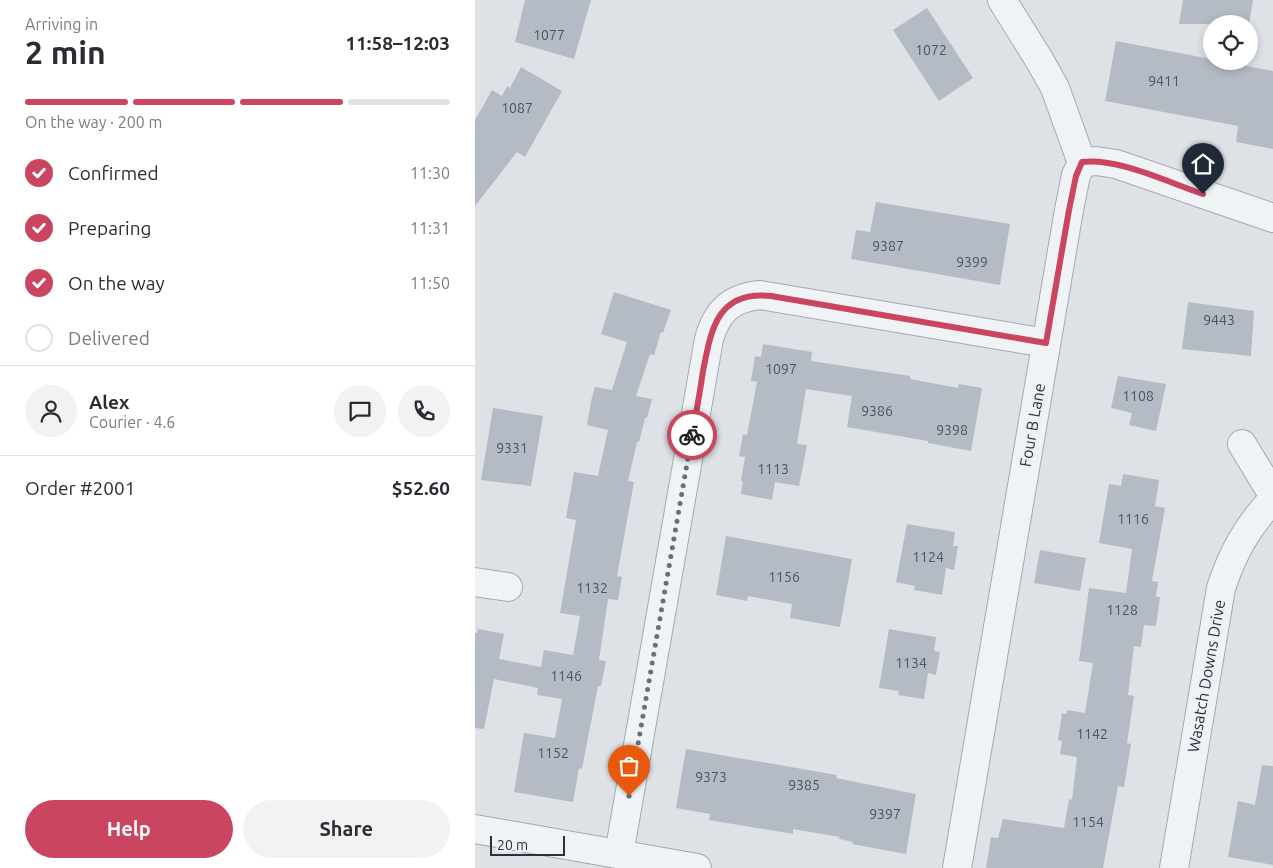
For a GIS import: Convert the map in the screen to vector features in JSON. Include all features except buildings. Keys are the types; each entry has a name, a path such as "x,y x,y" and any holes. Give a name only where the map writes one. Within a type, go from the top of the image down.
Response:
{"street":[{"path":"1002,0 1041,61 1055,88 1082,162 1096,161 1116,164 1273,218"},
{"name":"Four B Lane","path":"957,868 1069,210 1076,176 1082,162"},
{"path":"619,854 709,339 712,329 724,310 732,303 741,299 751,296 765,296 1046,343"},
{"path":"1242,444 1273,497"},
{"name":"Wasatch Downs Drive","path":"1173,868 1221,588 1229,563 1241,539 1273,497"},
{"path":"475,582 508,587"},
{"path":"475,829 697,868"}],"way so far":[{"path":"629,796 692,435"}],"route":[{"path":"692,435 712,329 717,319 732,303 751,296 771,296 1046,343 1069,210 1076,176 1082,162 1096,161 1116,164 1203,194"}]}
